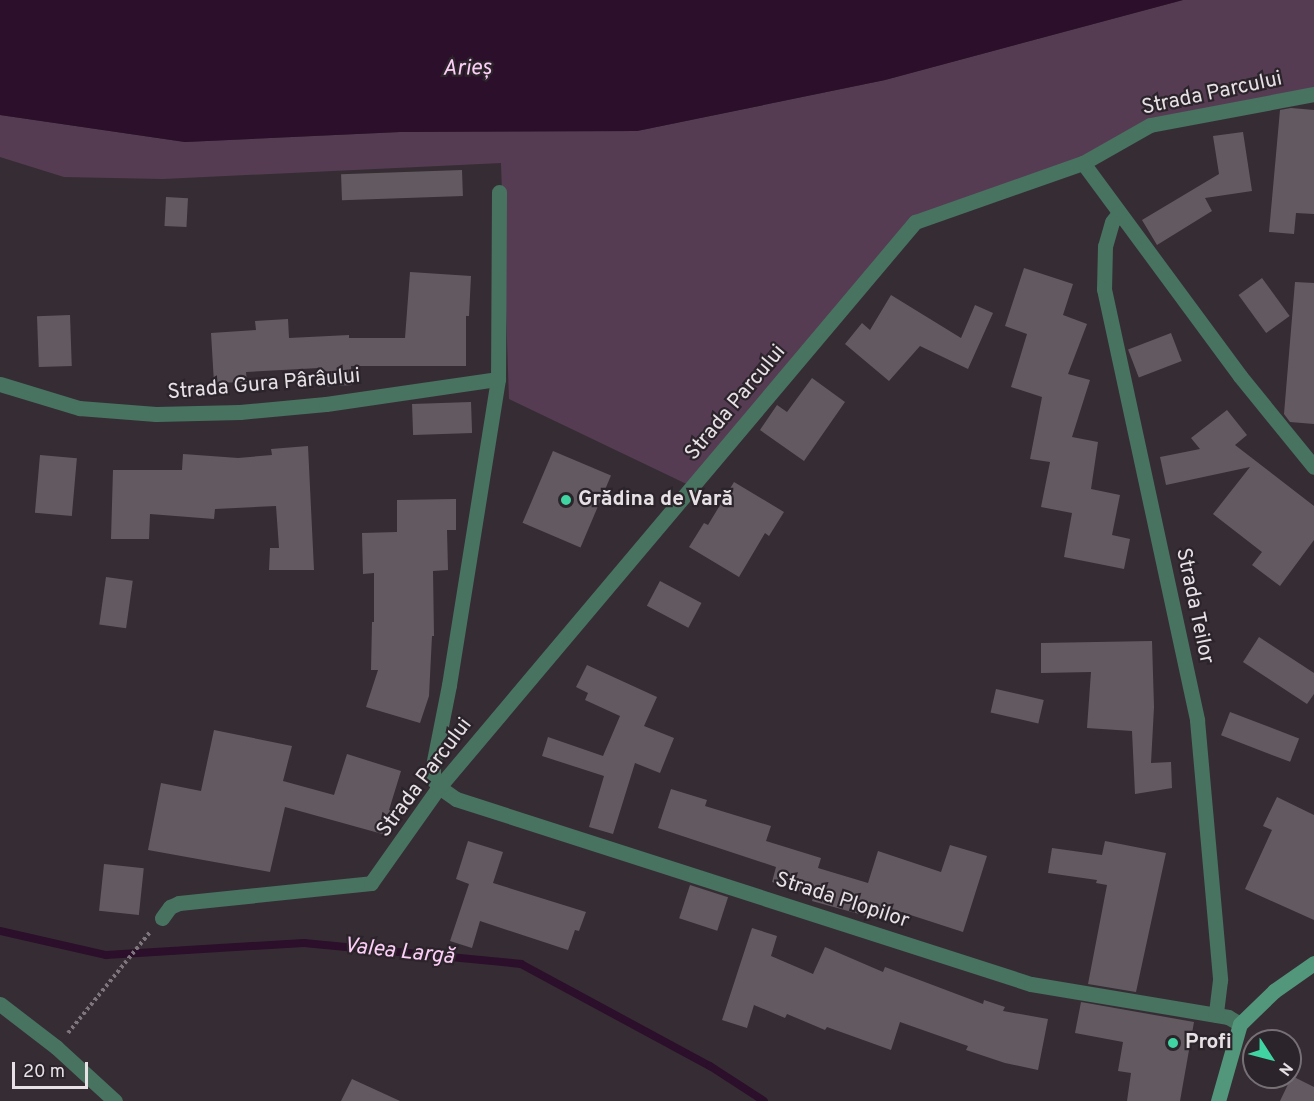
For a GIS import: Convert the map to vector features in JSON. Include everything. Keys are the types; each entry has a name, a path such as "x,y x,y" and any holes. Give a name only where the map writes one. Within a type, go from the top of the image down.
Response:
{"main road":[{"path":"1218,1101 1240,1024 1274,991 1314,963"}],"street":[{"name":"Strada Parcului","path":"162,918 170,907 179,903 371,883 439,788 915,222 1083,163 1150,125 1314,94"},
{"path":"1083,163 1240,376 1314,466"},
{"path":"439,788 433,779 433,766 450,685 498,379 499,192"},
{"name":"Strada Teilor","path":"1119,213 1112,222 1105,246 1104,289 1197,720 1220,980 1216,1015"},
{"name":"Strada Gura Pârâului","path":"0,384 79,408 156,414 240,412 326,404 498,379"},
{"name":"Strada Plopilor","path":"439,788 456,799 1031,984 1228,1017 1240,1024"},
{"path":"0,1004 56,1047 116,1101"}],"path":[{"path":"56,1047 146,937"}],"shaded area":[{"path":"1183,0 1314,0 1314,97 1159,127 922,225 697,489 509,399 501,163 163,179 64,177 0,157 0,115 185,142 400,132 637,131 885,80"}],"water":[{"name":"Arieș","path":"0,0 1183,0 885,80 637,131 400,132 185,142 0,115"}],"building":[{"path":"1291,108 1314,110 1314,214 1296,213 1294,234 1269,232 1280,110"},
{"path":"1243,132 1252,191 1205,198 1212,211 1157,245 1142,220 1219,174 1213,136"},
{"path":"462,170 463,196 342,200 341,174"},
{"path":"166,197 188,198 186,227 164,226"},
{"path":"1024,268 1073,284 1063,315 1087,324 1068,374 1090,380 1072,437 1098,442 1091,489 1120,495 1112,535 1130,539 1124,569 1064,557 1072,513 1041,507 1050,462 1030,459 1042,397 1011,387 1027,334 1005,326"},
{"path":"410,272 471,276 469,316 466,316 466,366 351,366 352,385 320,387 319,368 246,372 247,382 214,383 211,333 256,330 255,321 288,319 289,338 349,335 349,338 405,338"},
{"path":"1262,278 1290,316 1266,333 1239,295"},
{"path":"1295,282 1314,283 1314,424 1290,422 1284,414"},
{"path":"891,295 961,338 975,305 993,313 968,369 920,346 889,381 845,344 862,323 870,330"},
{"path":"70,315 72,366 39,367 37,316"},
{"path":"1171,333 1182,361 1139,377 1128,349"},
{"path":"812,378 845,402 804,461 760,430 777,405 787,412"},
{"path":"471,402 472,433 413,435 412,404"},
{"path":"1227,410 1247,435 1235,445 1314,506 1314,540 1280,586 1252,565 1262,552 1213,514 1250,467 1166,485 1160,457 1200,449 1191,438"},
{"path":"308,446 314,570 269,570 270,548 279,548 276,506 215,509 214,519 150,514 149,539 111,539 113,470 182,470 183,454 238,458 272,455 271,449"},
{"name":"Grădina de Vară","path":"553,451 611,476 581,547 523,523"},
{"path":"40,455 77,458 72,516 35,513"},
{"path":"734,482 784,512 769,536 765,533 739,577 689,547 704,523 708,525"},
{"path":"456,499 456,530 447,530 448,570 433,571 434,636 432,636 429,696 420,723 366,707 378,670 371,670 374,573 363,574 362,533 397,532 397,500"},
{"path":"106,577 133,581 126,628 99,625"},
{"path":"660,581 701,603 688,628 647,606"},
{"path":"1259,637 1314,673 1314,694 1307,704 1243,662"},
{"path":"1152,641 1154,707 1151,763 1171,762 1172,788 1135,794 1132,731 1087,728 1091,672 1041,673 1041,643"},
{"path":"587,665 657,697 644,726 674,738 660,773 635,763 613,834 589,827 604,776 542,756 548,737 603,756 620,716 585,700 588,693 576,687"},
{"path":"996,689 1044,700 1038,723 991,712"},
{"path":"1230,712 1299,739 1290,762 1221,735"},
{"path":"214,730 292,746 283,781 334,795 347,754 401,771 389,810 393,812 386,835 285,807 270,872 148,850 161,783 201,791"},
{"path":"671,789 707,800 705,806 771,826 766,841 821,858 818,868 868,883 878,851 941,872 950,845 987,856 963,932 892,909 888,922 812,901 814,895 772,882 776,867 658,828"},
{"path":"1277,797 1314,815 1314,920 1245,889 1272,830 1263,826"},
{"path":"468,841 503,852 493,883 586,912 579,931 575,930 568,950 480,921 472,948 450,941 469,884 456,879"},
{"path":"1105,841 1166,853 1136,992 1088,984 1107,885 1096,883 1097,880 1048,873 1052,848 1102,855"},
{"path":"104,864 144,868 139,915 99,911"},
{"path":"690,885 728,897 717,931 679,918"},
{"path":"752,928 777,936 771,956 813,974 825,947 883,972 885,967 983,1004 984,1000 1005,1007 1003,1011 1048,1019 1038,1070 1005,1063 966,1050 968,1046 900,1022 891,1050 827,1027 825,1030 787,1014 785,1018 754,1005 747,1028 722,1020"},
{"path":"1081,1002 1194,1022 1180,1101 1127,1101 1131,1073 1118,1071 1123,1042 1075,1033"},
{"path":"352,1079 400,1101 341,1101"},
{"path":"1302,1081 1314,1087 1314,1101 1280,1101 1286,1089 1302,1089"}],"waterway":[{"name":"Valea Largă","path":"0,931 106,955 304,943 521,964 710,1066 764,1101"}],"place":[{"name":"Grădina de Vară","path":"566,500"},
{"name":"Profi","path":"1173,1043"}]}
